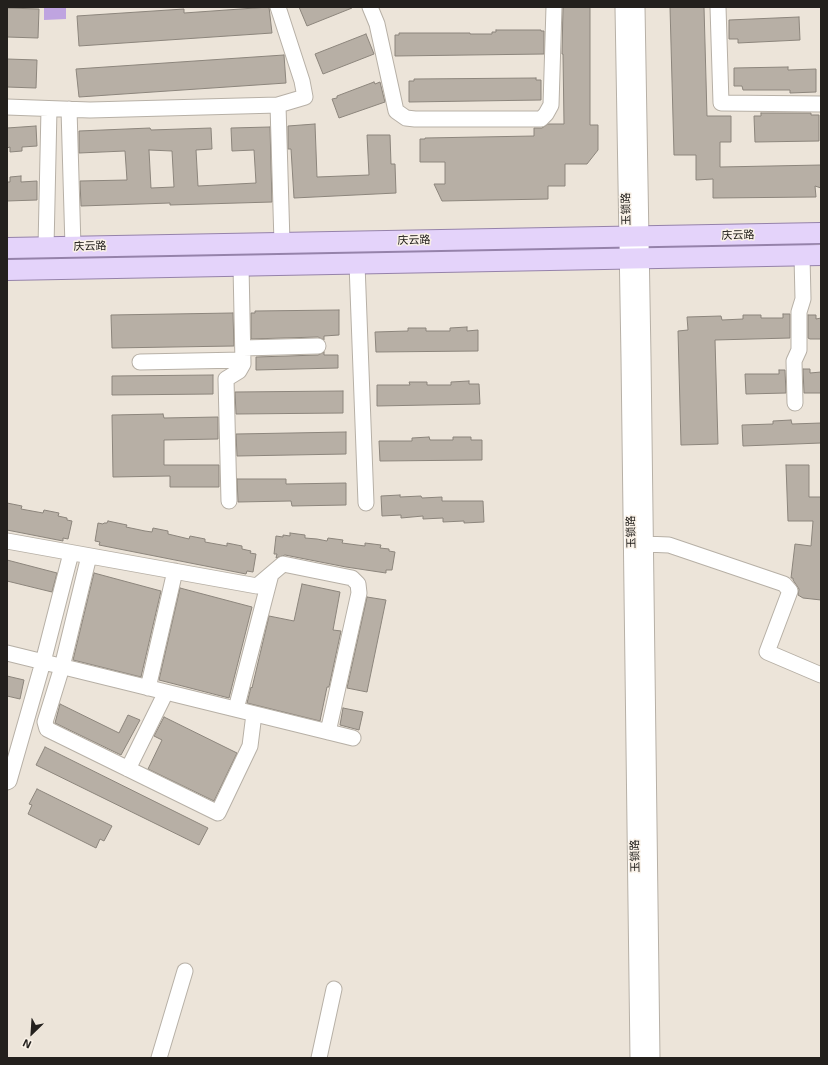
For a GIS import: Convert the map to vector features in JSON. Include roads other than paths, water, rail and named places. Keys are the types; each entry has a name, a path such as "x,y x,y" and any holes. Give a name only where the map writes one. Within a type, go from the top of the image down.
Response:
{"main road":[{"name":"庆云路","path":"7,248 821,233"},
{"name":"庆云路","path":"7,270 812,256"}],"street":[{"path":"7,107 69,109 278,106 305,97 302,80 278,7"},
{"path":"370,7 377,24 396,111 406,118 415,119 541,119 551,105 554,7"},
{"name":"玉锁路","path":"623,7 634,236"},
{"name":"玉锁路","path":"637,7 634,259 638,1058"},
{"path":"718,7 721,103 821,104"},
{"path":"278,106 282,243"},
{"path":"46,247 49,109"},
{"path":"69,109 73,247"},
{"path":"795,403 794,361 799,350 799,312 812,256"},
{"name":"玉锁路","path":"634,259 645,544 652,1058"},
{"path":"357,264 366,503"},
{"path":"229,502 226,379 239,372 243,364 241,266"},
{"path":"140,362 243,354 318,346"},
{"path":"7,541 257,586 284,564 352,578 358,584 359,593 328,732"},
{"path":"645,544 669,545 784,584 790,591 767,652 821,676"},
{"path":"7,782 42,662 71,553"},
{"path":"89,556 62,667 45,722 47,729 218,813 250,746 254,714"},
{"path":"148,688 175,571"},
{"path":"236,709 271,574"},
{"path":"7,653 353,738"},
{"path":"128,769 166,692"},
{"path":"159,1058 185,971"},
{"path":"319,1058 334,988"}]}
